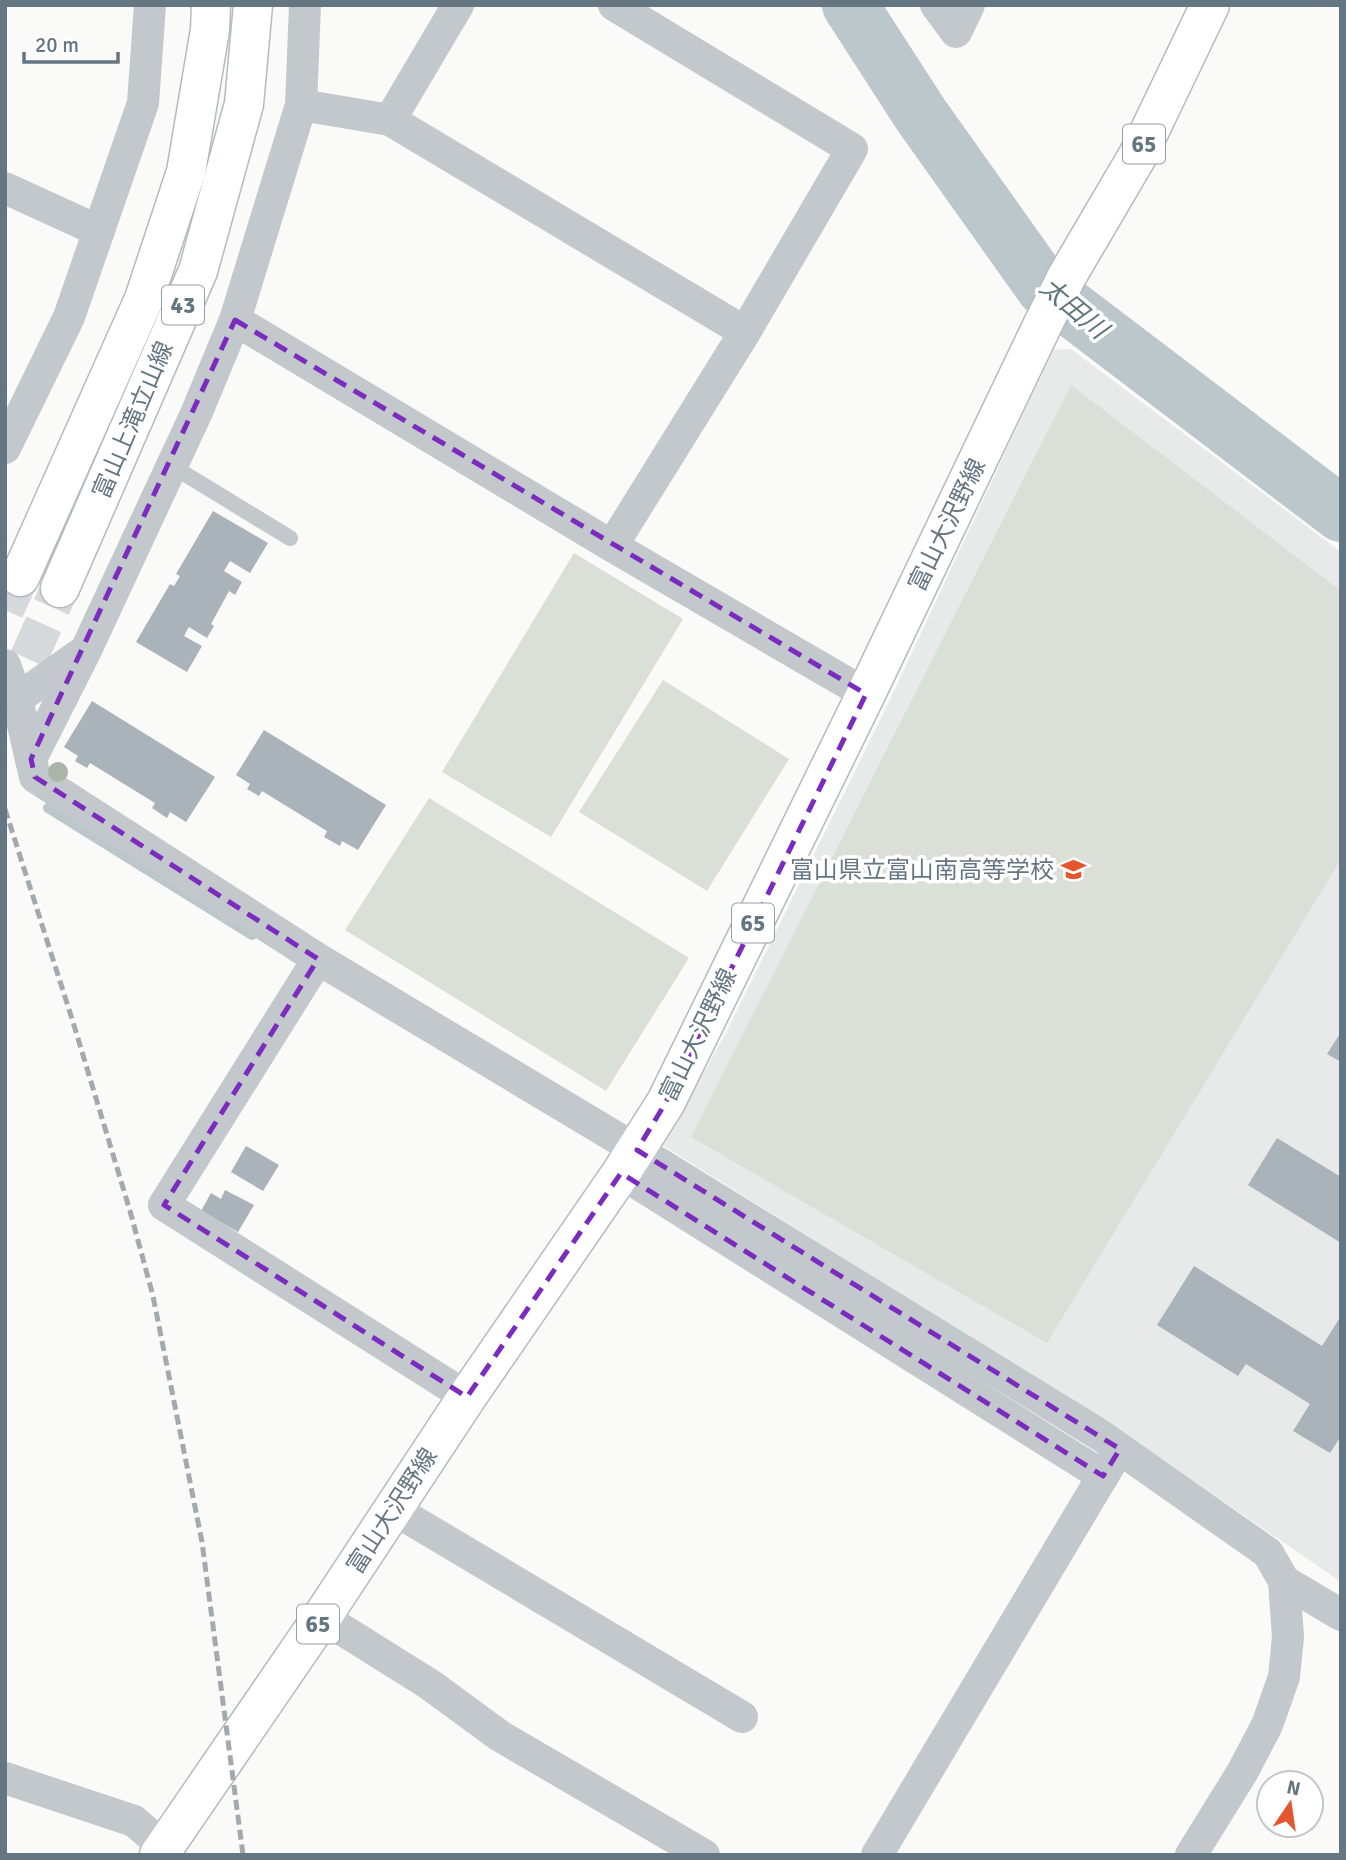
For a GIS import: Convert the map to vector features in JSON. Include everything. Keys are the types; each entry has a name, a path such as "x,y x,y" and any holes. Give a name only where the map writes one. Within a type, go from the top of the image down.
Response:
{"main road":[{"name":"富山上滝立山線","path":"20,577 144,299 186,172 210,30 211,5"},
{"name":"富山上滝立山線","path":"60,588 198,271 244,104 253,5"},
{"name":"富山大沢野線","path":"161,1851 322,1617 666,1102 866,694 1044,321 1067,276 1138,155 1210,5"}],"street":[{"path":"5,448 69,317 143,103 150,5"},
{"path":"31,759 86,650 172,466 235,320 301,105 305,5"},
{"path":"390,120 458,5"},
{"path":"612,546 745,332 852,149 614,5"},
{"path":"936,5 956,32 969,5"},
{"path":"301,105 390,120 745,332"},
{"path":"5,188 99,231"},
{"path":"235,320 612,546 866,694"},
{"path":"17,699 86,650"},
{"path":"5,664 17,699 35,778 629,1161 1102,1476"},
{"path":"318,959 164,1206 467,1397"},
{"path":"629,1161 1100,1434 1268,1553 1284,1581 1288,1637 1284,1677 1267,1725 1191,1855"},
{"path":"877,1855 1120,1449"},
{"path":"393,1509 742,1717"},
{"path":"1284,1581 1341,1615"},
{"path":"322,1617 429,1684 500,1736 704,1855"},
{"path":"5,1777 134,1821 161,1851"}],"lane":[{"path":"172,466 289,538"}],"highlighted area":[{"path":"235,320 866,694 666,1102 637,1150 1120,1449 1103,1476 621,1173 467,1397 164,1205 318,959 35,777 31,759"}],"shaded area":[{"name":"富山県立富山南高等学校","path":"1071,349 1341,552 1341,1582 1128,1436 662,1145 725,1035 887,706 1053,350"},
{"name":"富山県立富山南高等学校","path":"1071,385 1341,591 1341,859 1047,1343 691,1137"},
{"path":"574,553 683,619 551,837 442,772"},
{"path":"663,680 789,759 707,891 579,812"},
{"path":"429,798 689,958 606,1091 345,930"}],"building":[{"path":"213,511 268,543 250,573 230,561 224,571 242,582 235,595 229,591 211,624 214,626 207,638 189,627 184,636 202,646 187,672 136,642 170,584 174,586 180,576 176,574"},
{"path":"92,701 215,777 186,822 170,812 167,818 152,808 155,803 90,763 87,768 75,761 78,756 64,747"},
{"path":"264,730 386,805 358,850 342,841 340,846 324,837 327,831 262,791 259,796 247,789 250,784 236,775"},
{"path":"1341,1032 1341,1062 1327,1054"},
{"path":"1277,1138 1341,1177 1341,1243 1248,1185"},
{"path":"246,1146 279,1165 263,1191 231,1172"},
{"path":"225,1190 254,1205 238,1232 201,1211 211,1193 221,1199"},
{"path":"1194,1266 1322,1346 1339,1319 1341,1320 1341,1436 1330,1453 1293,1431 1310,1404 1246,1364 1238,1376 1157,1325"}],"waterway":[{"name":"太田川","path":"850,5 921,115 1044,288 1341,514"},
{"path":"48,808 252,935"}],"tunnel":[{"path":"5,610 20,577"},
{"path":"5,711 60,588"}],"railway":[{"path":"5,809 73,1022 153,1296 202,1542 243,1855"}],"place":[{"name":"富山県立富山南高等学校","path":"1074,870"}]}
